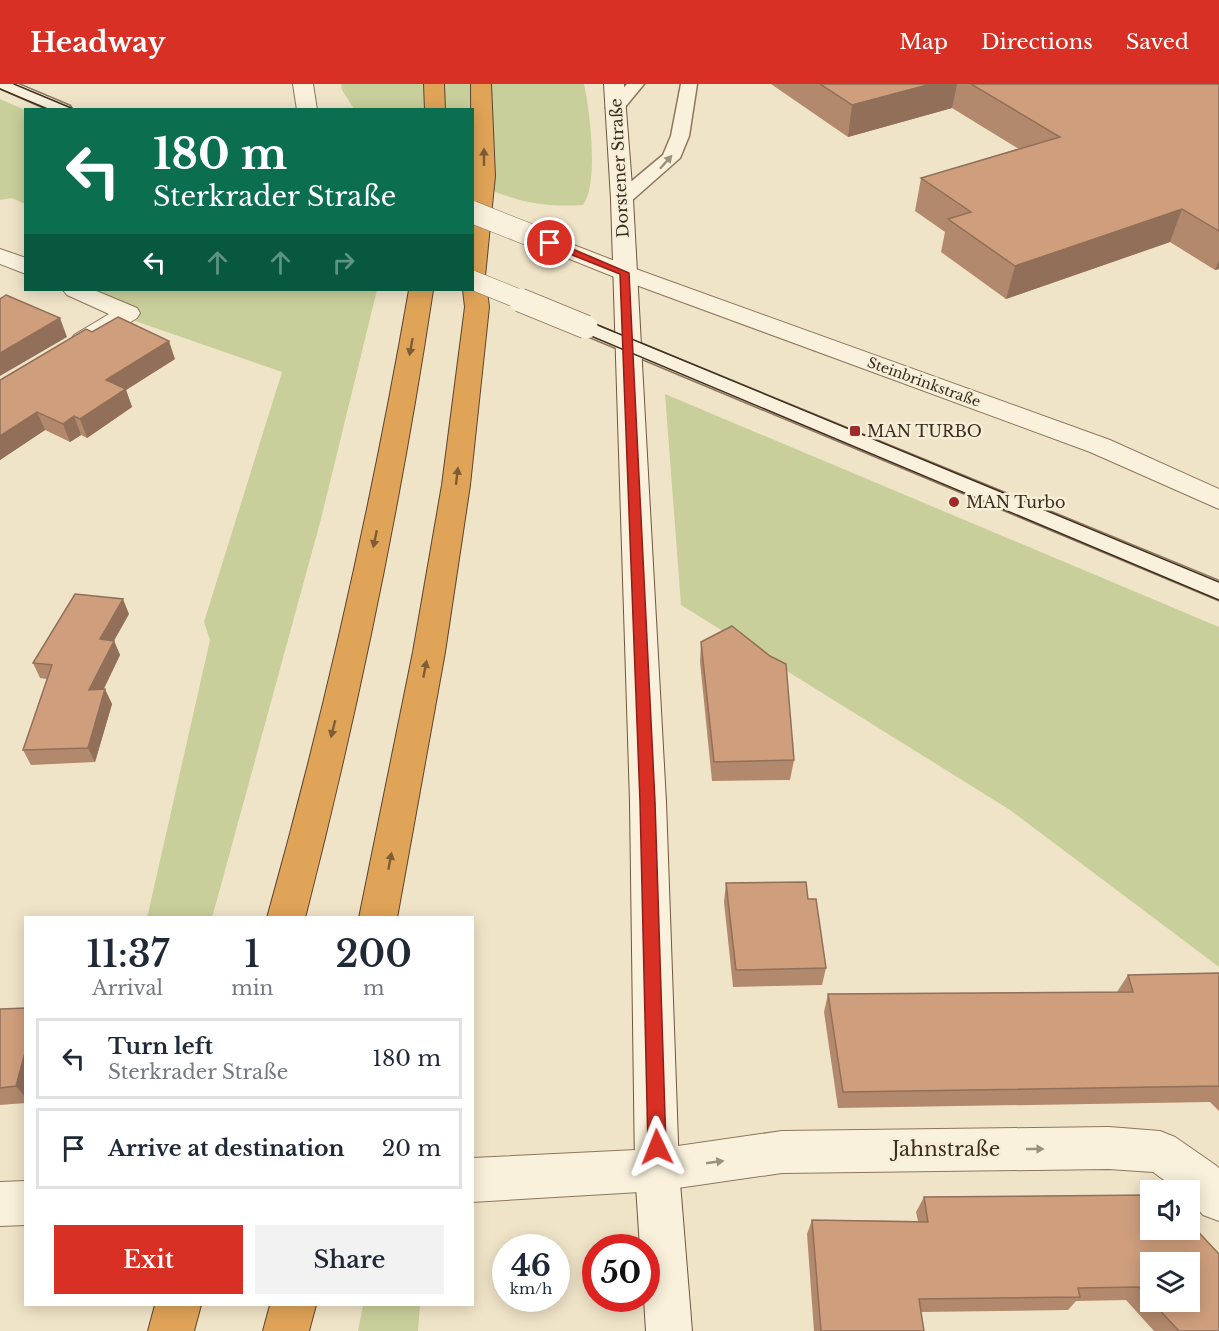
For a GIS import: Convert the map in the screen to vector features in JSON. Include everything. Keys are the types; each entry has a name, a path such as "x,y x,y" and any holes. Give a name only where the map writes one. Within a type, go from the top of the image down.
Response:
{"highway":[{"path":"434,84 435,108"},
{"path":"474,267 484,176 481,84"},
{"path":"378,916 426,664 456,485 477,307 474,284"},
{"path":"286,916 353,648 389,472 421,291"},
{"path":"171,1331 178,1306"},
{"path":"286,1331 293,1306"}],"street":[{"path":"303,84 307,108"},
{"name":"Dorstener Straße","path":"614,84 622,199 648,802 657,1170 669,1331"},
{"name":"Steinbrinkstraße","path":"474,213 625,273 1100,446 1219,500"},
{"path":"0,256 24,266"},
{"path":"59,354 128,313 77,291"},
{"name":"Jahnstraße","path":"474,1180 657,1170 782,1152 1109,1148 1160,1152 1199,1179 1219,1199"},
{"path":"0,1204 24,1203"}],"lane":[{"path":"4,84 59,108"},
{"path":"615,108 636,84"},
{"path":"622,199 671,158 680,136 689,84"},
{"path":"474,281 1219,591"}],"green space":[{"path":"341,84 584,84 592,146 591,181 588,195 583,205 539,204 526,202 474,183 474,108 353,108 342,90"},
{"path":"0,99 24,110 24,204 12,198 0,200"},
{"path":"64,291 377,291 321,519 213,916 147,916 210,640 204,622 282,372 138,322"},
{"path":"665,394 1219,627 1219,967 1010,810 681,605"},
{"path":"363,1306 420,1306 418,1331 358,1331"}],"building":[{"path":"820,84 931,84 852,105"},
{"path":"971,84 1219,84 1219,231 1182,209 1015,266 948,219 971,212 921,178 1060,137"},
{"path":"6,295 60,318 0,353 0,299"},
{"path":"118,317 169,341 106,380 126,389 80,419 74,416 63,424 37,412 0,436 0,380 86,329 92,332"},
{"path":"75,594 123,599 100,639 114,641 89,690 105,689 88,748 23,750 52,665 33,663"},
{"path":"732,626 770,656 786,664 794,760 714,762 701,642"},
{"path":"806,882 808,899 816,899 826,968 736,970 726,883"},
{"path":"1219,973 1219,1086 843,1092 828,994 1133,992 1128,975"},
{"path":"24,1008 24,1056 16,1086 0,1088 0,1009"},
{"path":"1140,1195 1140,1240 1200,1240 1200,1234 1219,1254 1219,1331 1179,1331 1161,1312 1200,1312 1200,1252 1140,1252 1140,1288 1078,1288 1080,1297 919,1299 924,1331 821,1331 812,1220 928,1222 924,1197"}],"tram line":[{"path":"14,84 71,108"},
{"path":"0,89 45,108"},
{"path":"474,274 1219,582"},
{"path":"474,287 1219,600"}],"place":[{"name":"MAN TURBO","path":"855,431"},
{"name":"MAN Turbo","path":"954,502"}],"route":[{"path":"550,243 625,273 648,802 657,1147"}]}
